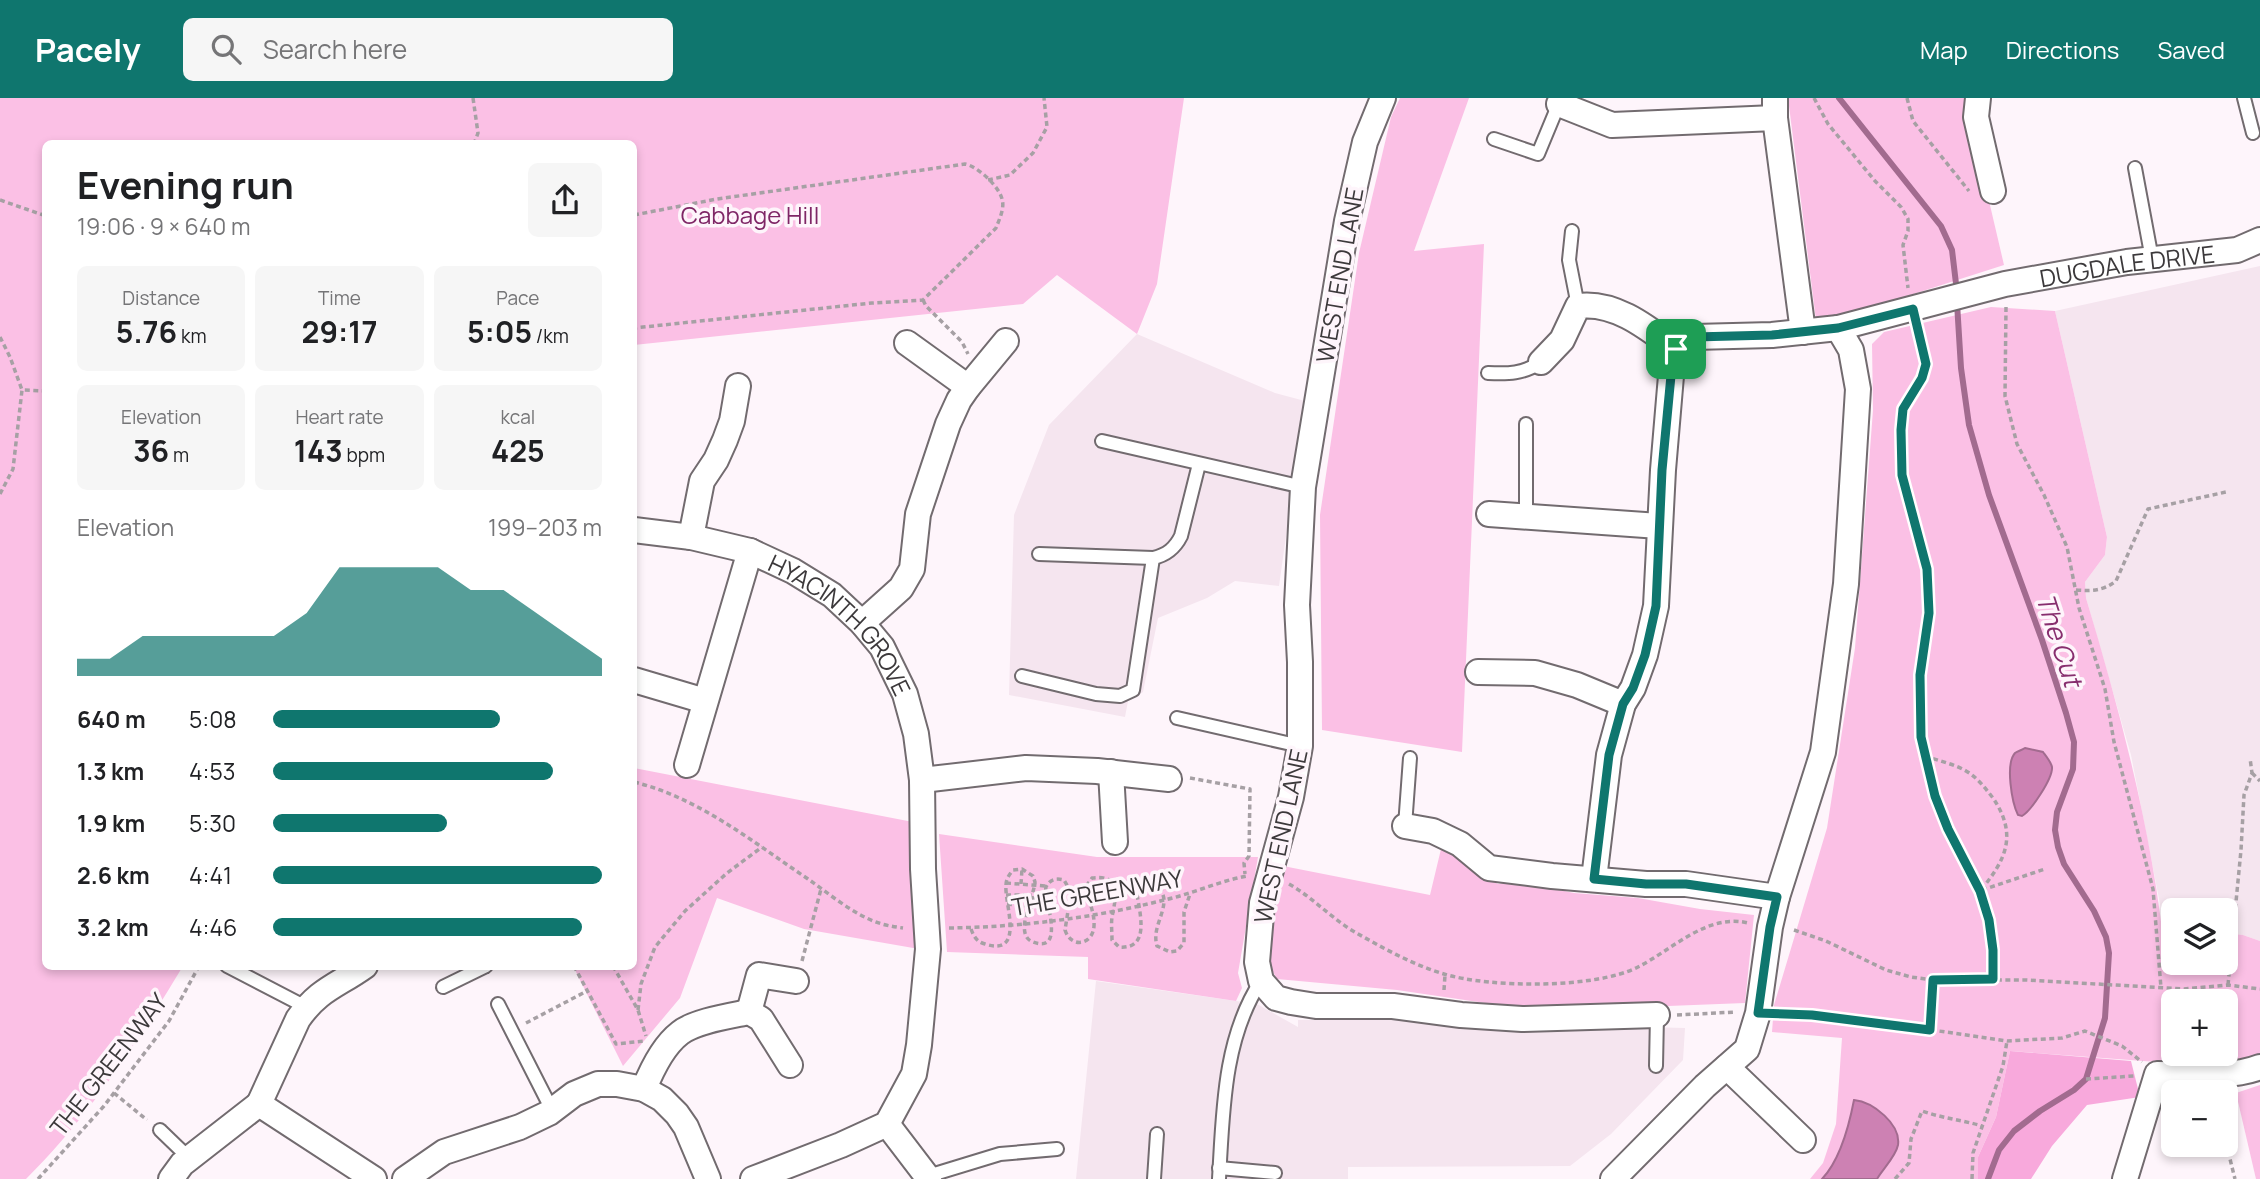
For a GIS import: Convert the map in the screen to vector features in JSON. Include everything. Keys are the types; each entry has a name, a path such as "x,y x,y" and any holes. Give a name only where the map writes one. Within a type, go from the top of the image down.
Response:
{"street":[{"name":"WEST END LANE","path":"1261,981 1258,962 1262,904 1291,797 1300,746 1297,605 1303,487 1347,221 1365,142 1383,98"},
{"path":"1978,98 1976,117 1984,195"},
{"path":"1560,101 1612,125 1775,108 1803,332"},
{"name":"DUGDALE DRIVE","path":"1676,349 1685,340 1694,337 1772,335 1838,328 1919,308 1999,294 2088,269 2237,250 2260,240"},
{"path":"1541,362 1562,340 1578,306 1592,304 1616,310 1649,328 1676,349 1669,387 1656,606 1645,655 1633,688 1623,704 1609,755 1594,879"},
{"path":"1613,1179 1746,1049 1758,1013 1777,897 1823,752 1846,584 1858,389 1851,350 1838,328"},
{"path":"862,623 901,589 912,569 918,514 948,424 959,400 1006,341"},
{"path":"907,343 973,380"},
{"path":"691,537 702,481 726,440 738,386"},
{"path":"1489,514 1659,526"},
{"name":"HYACINTH GROVE","path":"637,530 691,537 750,551 793,571 832,595 862,623 882,647 905,694 916,734 922,780 928,949 914,1074 887,1124"},
{"path":"687,765 750,551"},
{"path":"1478,671 1535,673 1577,685 1623,704"},
{"path":"637,681 705,701"},
{"path":"922,780 1026,768 1111,772 1169,779"},
{"path":"1111,772 1115,842"},
{"path":"1405,826 1433,831 1460,845 1489,868 1646,884 1686,884 1777,897"},
{"path":"171,1179 181,1164 259,1104 306,1007 321,992 358,970"},
{"path":"749,1012 759,975 796,981"},
{"path":"1261,981 1276,998 1316,1006 1393,1006 1522,1019 1657,1015"},
{"path":"644,1089 655,1061 680,1032 749,1012 761,1018 790,1065"},
{"path":"2125,1179 2157,1074 2207,1075 2260,1067"},
{"path":"1727,1068 1803,1140"},
{"path":"405,1179 444,1152 520,1127 552,1110 574,1094 598,1084 617,1084 644,1089 662,1099 686,1127 708,1179"},
{"path":"259,1104 374,1179"},
{"path":"753,1179 887,1124 928,1177"}],"lane":[{"path":"2244,98 2253,133"},
{"path":"1494,139 1538,154 1560,101"},
{"path":"2135,169 2152,260"},
{"path":"1572,231 1569,260 1578,306"},
{"path":"1488,373 1516,374 1541,362"},
{"path":"1526,425 1526,517"},
{"path":"1101,441 1303,487"},
{"path":"1039,554 1153,558 1166,555 1178,542 1199,464"},
{"path":"1022,676 1096,694 1120,696 1133,690 1153,558"},
{"path":"1177,718 1300,746"},
{"path":"1405,826 1410,758"},
{"path":"236,970 306,1007"},
{"path":"443,987 478,970"},
{"path":"1261,981 1248,1002 1226,1078 1219,1174 1275,1173"},
{"path":"498,1004 552,1110"},
{"path":"1656,1066 1657,1015"},
{"path":"160,1130 189,1158"},
{"path":"1154,1179 1157,1134"},
{"path":"928,1177 1000,1154 1057,1149"}],"path":[{"path":"473,98 478,133 475,140"},
{"path":"988,180 1010,175 1032,153 1047,128 1044,98"},
{"path":"1814,98 1828,124 1875,181 1901,207 1908,219 1903,257 1919,308 1926,364 1922,378 1903,409 1901,430 1902,475 1927,569 1929,613 1920,675 1921,737 1935,796 1948,829 1980,891 1989,920 1993,979"},
{"path":"1907,98 1913,121 1984,195"},
{"path":"637,214 717,199 965,164 974,166 1003,199 996,228 923,300 637,328"},
{"path":"0,200 42,215"},
{"path":"1999,294 2005,396 2017,444 2067,547 2079,608 2105,689 2114,742 2153,889 2161,988"},
{"path":"923,300 962,342 973,380"},
{"path":"0,337 22,390 13,470 0,494"},
{"path":"22,390 42,391"},
{"path":"2076,590 2106,589 2116,581 2148,509 2226,492"},
{"path":"1925,756 1952,765 1978,779 2001,810 2007,830 2007,848 2000,865 1980,891"},
{"path":"2228,985 2244,795 2252,773 2250,758"},
{"path":"2252,773 2260,780"},
{"path":"1169,779 1176,781 1177,775 1250,789 1249,856 1244,863 1245,876"},
{"path":"637,783 660,789 688,802 762,847 849,908 882,924 908,929"},
{"path":"615,970 638,1010 641,984 655,947 685,911 727,873 762,847"},
{"path":"1021,885 1022,869"},
{"path":"971,929 980,943 1001,945 1007,940 1011,925 1006,883 1013,870 1022,869 1033,876 1035,886 1025,924 1025,935 1028,939 1042,943 1051,935 1052,921 1045,891 1053,880 1059,879 1064,880 1071,892 1066,935 1079,944 1090,938 1095,923 1087,885 1092,878 1107,879 1114,884 1116,892 1112,940 1119,947 1129,948 1136,944 1141,933 1136,887 1140,881 1146,879 1159,884 1164,901 1155,939 1157,946 1170,952 1177,951 1184,943 1184,912 1190,894"},
{"path":"1980,891 2045,869"},
{"name":"THE GREENWAY","path":"945,929 1025,924 1093,915 1164,901 1245,876 1254,876"},
{"path":"1285,881 1350,929 1409,960 1445,975 1499,983 1547,984 1605,978 1636,968 1686,937 1710,926 1735,920 1793,930 1826,941 1886,970 1933,980 1993,979 2184,989 2228,985 2260,989"},
{"path":"1006,883 1047,887"},
{"path":"796,981 821,889"},
{"path":"1006,895 1047,900"},
{"path":"1007,904 1050,907"},
{"name":"THE GREENWAY","path":"38,1179 114,1093 169,1021 197,970"},
{"path":"577,970 616,1044 648,1040"},
{"path":"1930,1030 1933,980"},
{"path":"512,1031 587,991"},
{"path":"1657,1015 1812,1015 2007,1041 2062,1038 2085,1031 2122,1046 2157,1074"},
{"path":"1972,1179 1973,1153 2003,1066 2007,1041"},
{"path":"2085,1079 2157,1074"},
{"path":"114,1093 160,1130"},
{"path":"1895,1179 1909,1163 1911,1139 1922,1111 1982,1126"},
{"path":"2230,1157 2235,1179"}],"shaded area":[{"path":"2260,266 2260,941 2238,934 2238,898 2161,898 2161,912 2131,755 2086,598 2085,582 2105,555 2107,537 2055,311"},
{"path":"1137,334 1275,393 1305,401 1279,586 1235,581 1207,598 1158,618 1143,692 1128,701 1125,717 1009,695 1014,515 1049,425"},
{"path":"2025,748 2043,752 2052,767 2041,794 2022,816 2018,815 2012,793 2010,766 2015,753"},
{"path":"1096,981 1257,1004 1298,1027 1298,1020 1428,1020 1685,1028 1683,1060 1611,1134 1570,1166 1348,1167 1348,1179 1076,1179"},
{"path":"2010,1051 2131,1061 2140,1097 2087,1105 2052,1146 2031,1179 1978,1179 1978,1157 1996,1117"},
{"path":"1854,1100 1869,1105 1884,1115 1895,1129 1898,1137 1897,1149 1877,1179 1822,1179 1839,1153"}],"green space":[{"name":"Cabbage Hill","path":"0,98 1184,98 1157,284 1137,334 1057,275 1023,304 637,345 637,140 42,140 42,970 180,970 130,1050 71,1130 26,1179 0,1179"},
{"path":"1400,98 1469,98 1414,251 1484,244 1462,752 1322,730 1320,515 1359,253 1391,117"},
{"path":"1788,98 1968,98 1968,111 2004,265 1901,298 1816,320"},
{"path":"1991,307 2055,311 2107,537 2105,555 2085,582 2086,598 2112,688 2145,825 2161,918 2161,975 2238,975 2238,934 2260,941 2260,1053 2238,1061 2238,989 2161,989 2161,1062 2010,1051 1996,1117 1978,1157 1978,1179 1877,1179 1898,1148 1854,1101 1834,1162 1822,1179 1810,1179 1823,1163 1836,1124 1842,1038 1772,1032 1774,1005 1827,828 1855,648 1873,410 1872,344 1884,332"},
{"path":"637,769 913,822 919,949 804,929 717,898 680,998 623,1066 575,970 637,970"},
{"path":"939,834 1097,857 1258,857 1238,973 1242,988 1236,1001 1088,979 1088,957 947,952"},
{"path":"1441,849 1455,849 1476,873 1498,884 1515,881 1574,893 1638,898 1754,915 1745,1003 1540,1011 1397,990 1277,979 1267,961 1278,865 1430,895"},
{"path":"2260,1085 2260,1179 2256,1179 2238,1092"}],"waterway":[{"name":"The Cut","path":"1839,98 1941,226 1952,250 1957,292"},
{"name":"The Cut","path":"1957,303 1961,368 1969,425 1989,495 2042,640 2074,742 2073,769 2057,812 2055,830 2058,847 2064,864 2094,911 2106,937 2109,953 2105,1018 2086,1079 2014,1131 1999,1150 1988,1179"}],"route":[{"path":"1913,309 1926,364 1922,378 1903,409 1901,430 1902,475 1927,569 1929,613 1920,675 1921,737 1935,796 1948,829 1980,891 1989,920 1993,950 1993,979 1933,980 1930,1030 1812,1015 1758,1013 1777,897 1686,884 1646,884 1594,879 1609,755 1623,704 1633,688 1645,655 1656,606 1669,387 1676,349 1685,340 1694,337 1772,335 1838,328 1913,309"}]}
